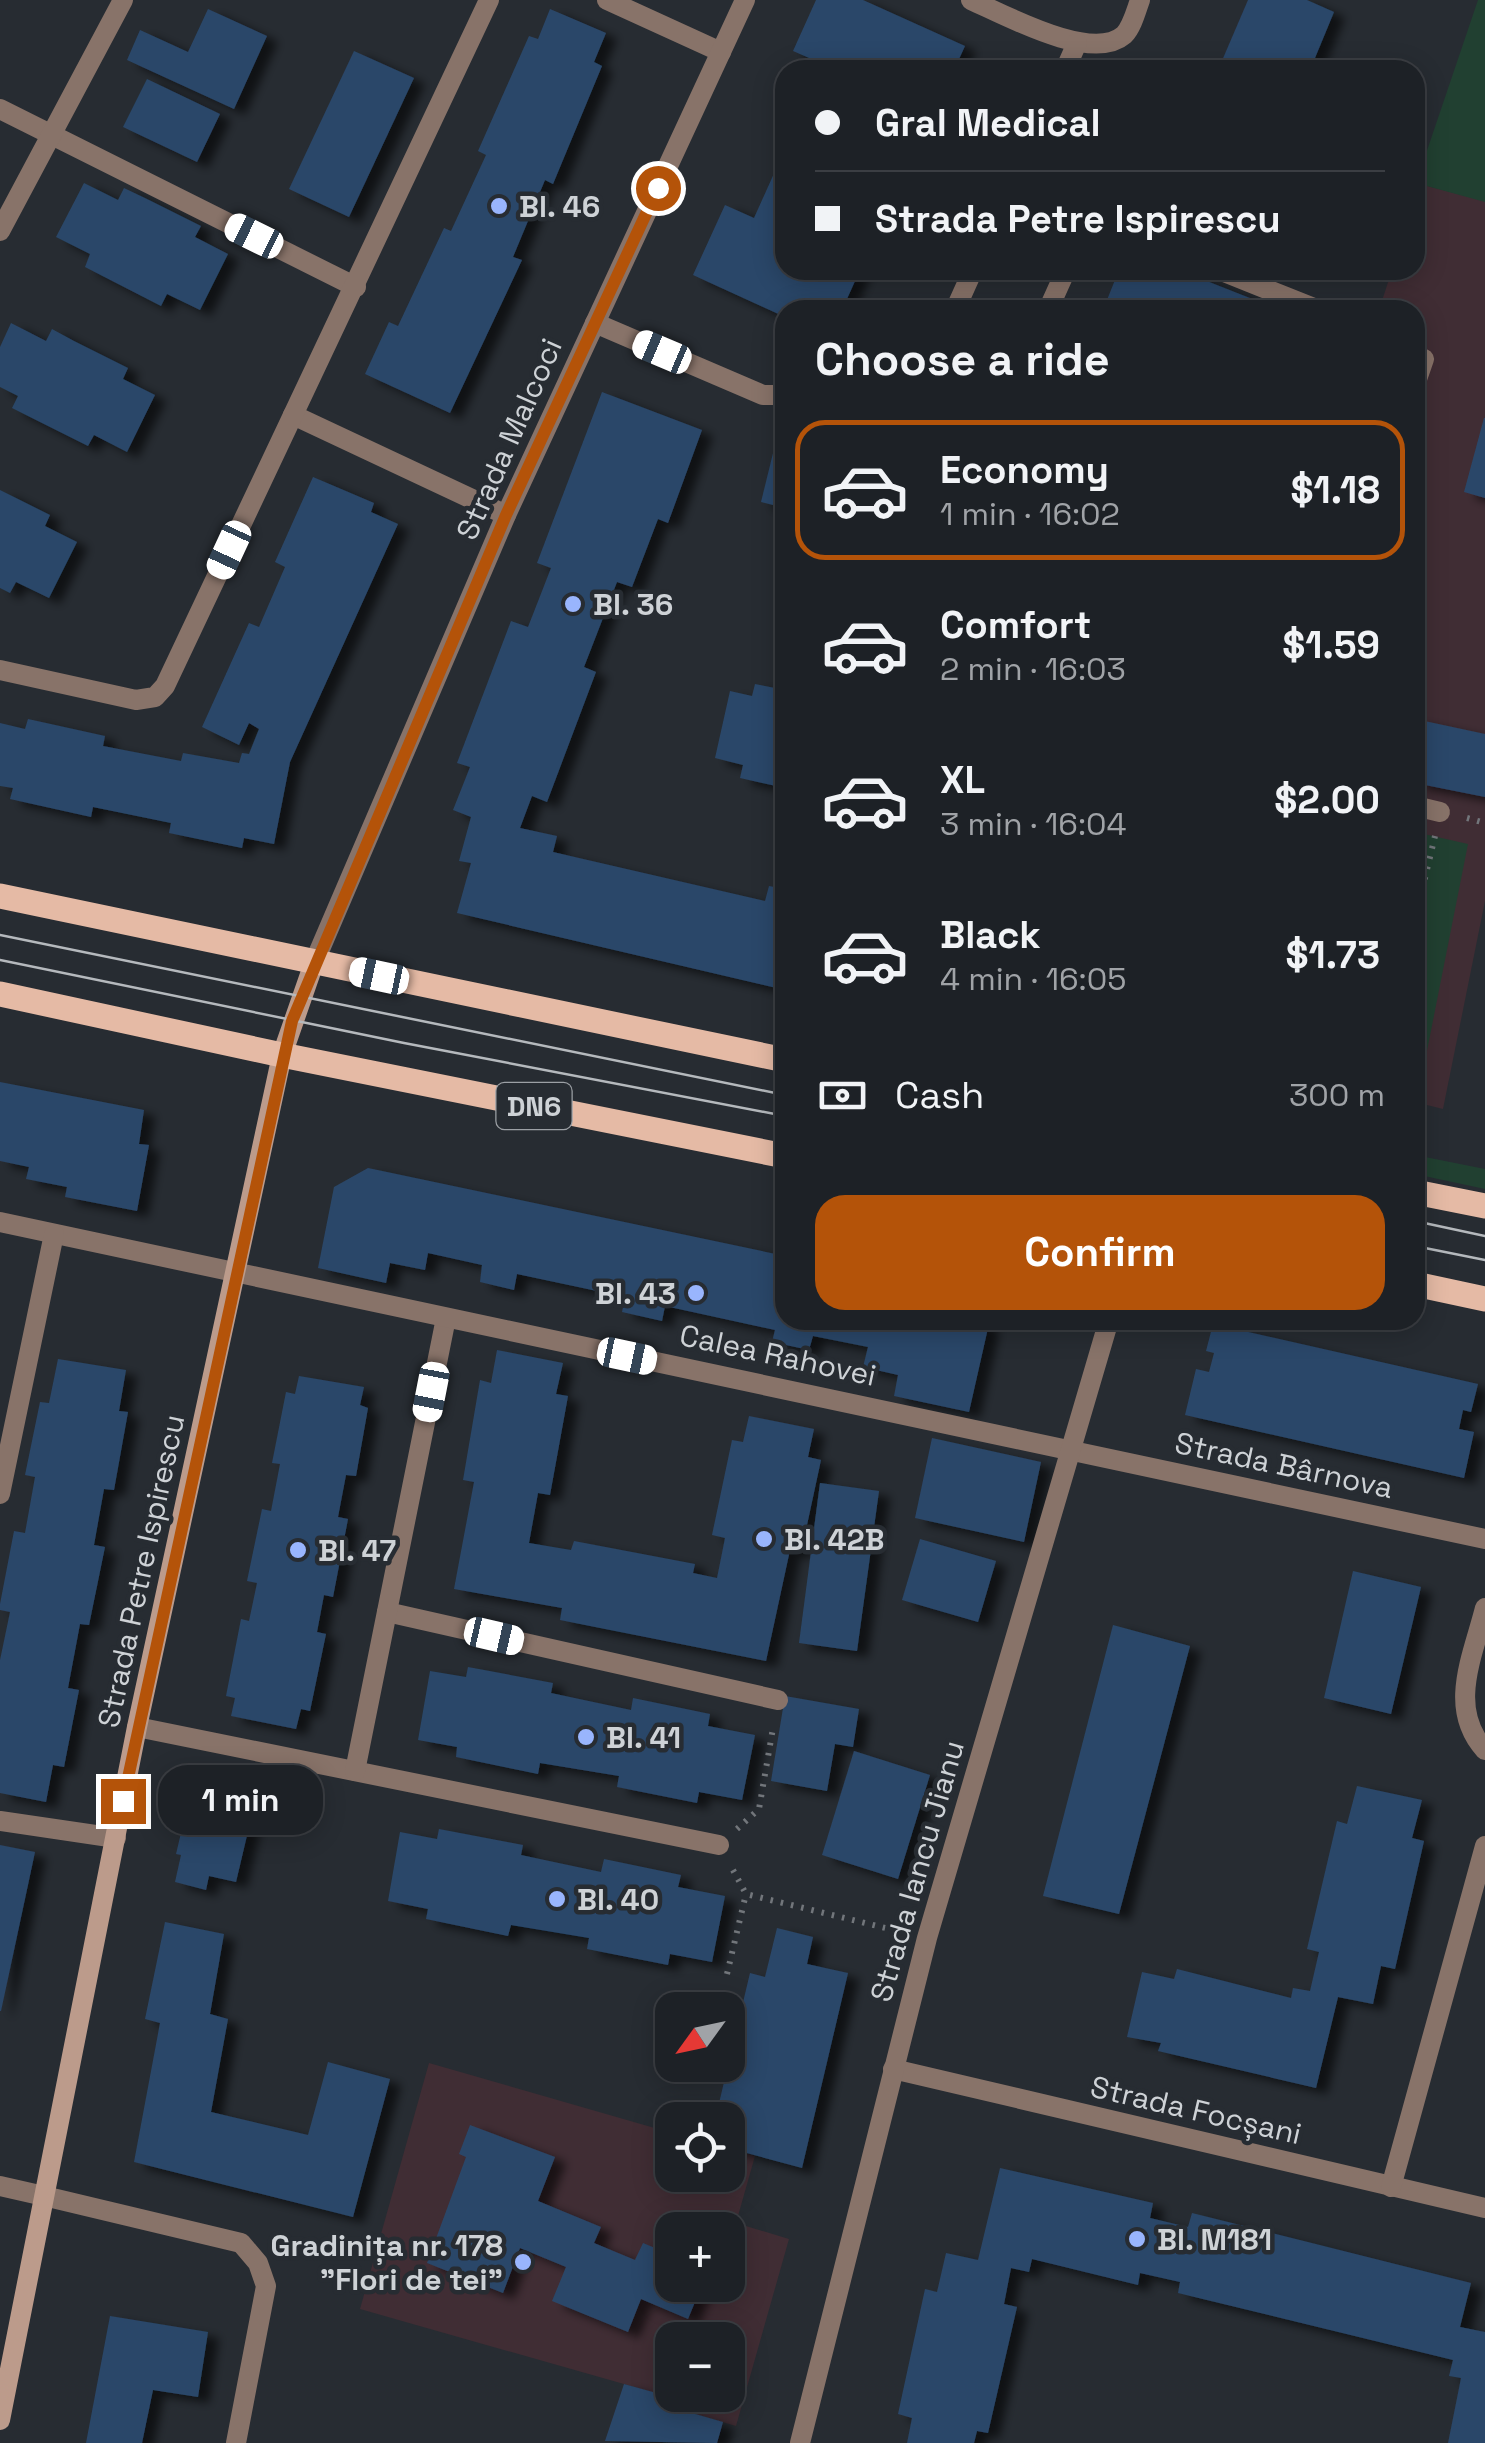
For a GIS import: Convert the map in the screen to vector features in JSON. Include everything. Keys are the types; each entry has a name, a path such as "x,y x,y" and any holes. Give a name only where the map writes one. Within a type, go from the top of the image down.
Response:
{"main road":[{"path":"0,896 775,1058"},
{"name":"DN6","path":"0,994 775,1154"},
{"path":"1425,1194 1485,1206"},
{"path":"1425,1286 1485,1299"}],"street":[{"path":"0,232 123,0"},
{"path":"0,670 136,700 155,697 166,686 489,0"},
{"path":"607,0 721,52"},
{"name":"Strada Malcoci","path":"314,963 506,515 745,0"},
{"path":"970,0 1077,43 1110,44 1127,33 1140,0"},
{"path":"1069,60 1077,43"},
{"path":"0,109 356,287"},
{"path":"1244,280 1295,300"},
{"path":"595,323 763,396 775,395"},
{"path":"293,415 506,515"},
{"path":"1425,808 1440,812"},
{"name":"Strada Petre Ispirescu","path":"0,2420 137,1727 282,1055 314,963"},
{"name":"Calea Rahovei","path":"0,1222 1071,1450"},
{"path":"0,1494 6,1443 54,1234"},
{"path":"355,1771 446,1318"},
{"name":"Strada Iancu Jianu","path":"800,2443 927,1938 1106,1330"},
{"name":"Strada Bârnova","path":"1071,1450 1485,1538"},
{"path":"1485,1608 1462,1695 1472,1736 1485,1750"},
{"path":"387,1612 778,1700"},
{"path":"137,1727 719,1846"},
{"path":"0,1821 116,1838"},
{"path":"1391,2187 1485,1846"},
{"name":"Strada Focșani","path":"893,2069 1485,2208"},
{"path":"0,2186 241,2244 258,2263 266,2286 236,2443"}],"path":[{"path":"1425,877 1440,812"},
{"path":"727,1974 746,1894 719,1846 759,1810 778,1700"},
{"path":"746,1894 927,1938"}],"shaded area":[{"path":"1425,185 1485,201 1485,901 1443,1109 1425,1104 1425,300 1382,300 1389,280 1425,280"},
{"name":"Gradinița nr. 178 \"Flori de tei\"","path":"429,2063 655,2128 655,2192 745,2192 739,2212 655,2212 655,2302 745,2302 745,2226 789,2239 745,2394 745,2322 655,2322 655,2393 360,2309"},
{"name":"Gradinița nr. 178 \"Flori de tei\"","path":"745,2153 755,2156 745,2191"},
{"name":"Gradinița nr. 178 \"Flori de tei\"","path":"688,2412 740,2412 736,2426"}],"green space":[{"path":"1478,0 1485,0 1485,202 1425,185 1425,156"},
{"path":"1425,834 1468,844 1425,1061"},
{"path":"1425,1157 1485,1169 1485,1189 1425,1176"}],"building":[{"path":"816,0 863,0 965,46 959,60 814,60 793,51"},
{"path":"1248,0 1307,0 1334,12 1314,60 1222,60"},
{"path":"208,9 267,36 234,109 127,60 140,30 188,52"},
{"name":"Bl. 46","path":"550,9 606,33 594,62 602,66 553,184 545,180 513,257 522,260 450,413 365,374 389,322 398,326 444,228 451,231 486,155 478,151 529,36 538,39"},
{"path":"354,51 414,78 349,217 289,189"},
{"path":"147,79 220,114 197,162 123,127"},
{"path":"775,171 775,280 856,280 846,300 775,300 775,312 693,275 725,205 754,218"},
{"path":"84,183 118,200 124,188 149,200 201,226 195,237 228,254 200,310 167,294 161,306 85,267 90,254 56,237"},
{"path":"1115,280 1204,280 1255,300 1107,300"},
{"path":"11,323 46,341 52,329 128,368 123,379 155,395 127,452 94,435 88,446 12,408 18,396 0,387 0,347"},
{"path":"602,392 702,430 668,523 658,519 632,587 617,582 584,667 596,672 547,802 532,796 520,828 557,836 553,852 765,901 769,886 775,887 775,988 457,913 471,863 459,861 471,817 453,810 470,767 457,763 511,621 528,627 551,568 537,563"},
{"path":"1485,418 1485,498 1464,492"},
{"path":"775,445 775,506 761,502"},
{"path":"313,477 374,503 371,512 398,524 290,762 274,844 244,838 242,848 169,833 171,823 93,807 91,817 10,799 13,788 0,786 0,723 25,729 28,719 105,736 103,746 181,761 183,753 239,763 242,753 249,754 259,729 249,723 239,745 202,727 249,623 259,627 285,567 275,562"},
{"path":"0,490 50,515 45,526 77,542 49,598 16,582 10,593 0,588"},
{"path":"755,684 775,688 775,786 740,778 743,765 715,758 730,691 752,696"},
{"path":"1425,721 1485,734 1485,797 1425,785"},
{"path":"0,1082 144,1110 139,1144 149,1145 137,1211 65,1197 67,1187 26,1179 29,1167 0,1161"},
{"name":"Bl. 43","path":"368,1168 775,1254 775,1330 665,1306 662,1321 622,1312 625,1297 517,1274 514,1290 480,1282 482,1265 428,1253 425,1270 390,1263 386,1283 318,1268 334,1187"},
{"name":"Bl. 43","path":"775,1330 988,1330 969,1412 894,1396 898,1375 863,1367 868,1347 813,1336 809,1350 772,1342"},
{"path":"1211,1330 1240,1330 1478,1384 1471,1412 1463,1410 1459,1429 1474,1432 1464,1478 1185,1415 1196,1369 1209,1372 1214,1353 1206,1351"},
{"name":"Bl. 42B","path":"497,1350 563,1363 556,1394 568,1396 550,1495 538,1493 529,1543 571,1550 574,1541 695,1564 693,1573 717,1578 725,1538 712,1535 732,1440 743,1442 749,1416 814,1429 808,1457 821,1460 801,1553 790,1550 766,1661 560,1620 562,1608 454,1589 474,1482 463,1480 480,1380 491,1383"},
{"path":"58,1359 126,1370 119,1411 128,1412 114,1490 104,1489 94,1545 105,1547 89,1625 80,1624 68,1688 79,1690 64,1767 53,1765 46,1802 0,1793 0,1660 10,1612 0,1610 0,1604 14,1531 25,1533 35,1477 25,1475 40,1402 49,1403"},
{"name":"Bl. 47","path":"299,1376 364,1387 360,1405 368,1408 356,1476 346,1475 338,1517 348,1519 333,1597 324,1595 317,1632 326,1634 310,1711 301,1709 296,1729 231,1716 235,1698 226,1696 241,1619 249,1621 257,1583 247,1581 262,1509 271,1511 280,1464 272,1463 286,1392 295,1394"},
{"path":"932,1438 1041,1462 1024,1542 915,1518"},
{"path":"820,1483 879,1491 857,1651 799,1643"},
{"path":"920,1539 996,1561 978,1622 902,1600"},
{"path":"1353,1571 1421,1587 1391,1714 1324,1698"},
{"path":"1113,1625 1190,1646 1119,1914 1043,1896"},
{"name":"Bl. 41","path":"468,1667 553,1683 551,1693 631,1710 633,1698 710,1714 708,1726 755,1735 742,1800 699,1792 697,1803 617,1787 619,1776 540,1763 538,1774 456,1757 457,1747 418,1740 430,1671 466,1677"},
{"path":"785,1696 859,1709 853,1747 835,1744 827,1791 771,1781"},
{"path":"854,1751 930,1775 898,1879 822,1855"},
{"path":"195,1774 258,1789 236,1882 209,1876 206,1890 175,1882 181,1855 176,1854"},
{"path":"1357,1786 1422,1800 1412,1838 1424,1841 1395,1969 1381,1966 1373,2004 1338,1997 1316,2088 1158,2051 1161,2043 1127,2037 1142,1972 1174,1979 1177,1969 1291,1998 1293,1988 1310,1991 1319,1952 1307,1949 1337,1821 1347,1824"},
{"name":"Bl. 40","path":"439,1829 523,1845 521,1855 601,1872 604,1859 681,1875 678,1887 725,1896 712,1962 670,1954 668,1965 587,1949 589,1938 511,1925 508,1936 426,1919 428,1909 388,1901 400,1832 437,1839"},
{"path":"0,1845 35,1852 1,2011 0,2011"},
{"path":"165,1922 224,1934 210,2014 228,2019 211,2112 308,2135 328,2062 390,2079 353,2217 134,2162 160,2023 145,2019"},
{"path":"777,1928 813,1937 807,1964 848,1973 802,2168 745,2153 745,2102 719,2102 724,2082 745,2082 745,1994 750,1973 765,1977"},
{"path":"470,2125 555,2157 538,2201 601,2227 594,2243 635,2260 643,2243 655,2248 655,2302 695,2302 688,2319 641,2299 628,2332 552,2301 566,2267 520,2248 503,2293 427,2263 466,2157 459,2154"},
{"path":"1000,2168 1153,2203 1150,2218 1188,2227 1192,2213 1471,2283 1460,2327 1485,2332 1485,2443 1448,2443 1461,2378 1449,2376 1453,2360 1178,2293 1180,2282 1140,2273 1138,2285 1032,2259 1029,2272 1011,2268 1004,2304 1017,2307 988,2433 977,2431 974,2443 907,2443 912,2418 898,2414 925,2289 937,2292 946,2253 978,2260"},
{"path":"110,2316 208,2332 198,2397 153,2390 142,2443 86,2443"},
{"path":"624,2384 655,2393 655,2412 688,2412 723,2422 717,2443 605,2441"}],"tram line":[{"path":"0,935 775,1093"},
{"path":"0,960 775,1114"},
{"path":"1425,1223 1485,1236"},
{"path":"1425,1248 1485,1260"}],"place":[{"name":"Bl. 46","path":"499,206"},
{"name":"Bl. 36","path":"573,604"},
{"name":"Bl. 43","path":"696,1293"},
{"name":"Bl. 42B","path":"764,1539"},
{"name":"Bl. 47","path":"298,1550"},
{"name":"Bl. 41","path":"586,1737"},
{"name":"Bl. 40","path":"557,1899"},
{"name":"Bl. M181","path":"1137,2239"},
{"name":"Gradinița nr. 178 \"Flori de tei\"","path":"523,2262"}],"route":[{"path":"123,1801 282,1055 300,996 506,515 658,188"}]}
